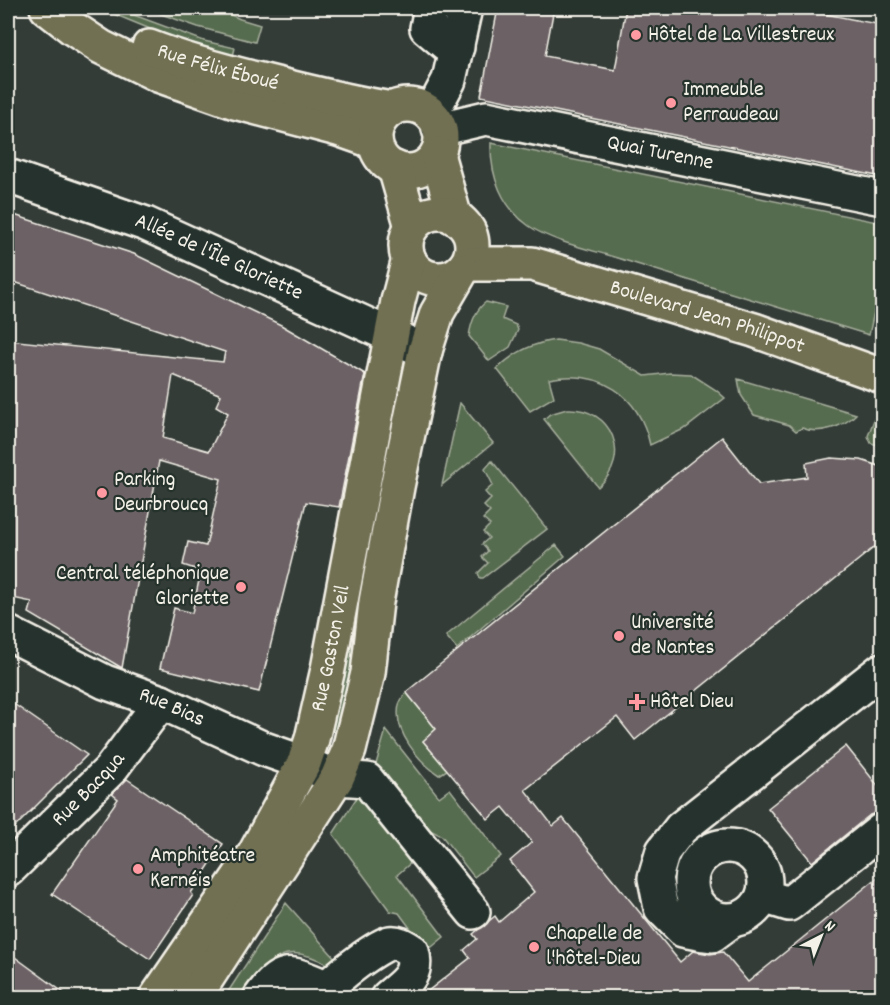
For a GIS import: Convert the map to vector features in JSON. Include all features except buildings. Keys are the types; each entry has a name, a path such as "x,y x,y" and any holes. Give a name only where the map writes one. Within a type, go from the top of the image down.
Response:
{"main road":[{"name":"Rue Félix Éboué","path":"48,9 82,17 113,33 208,67 342,101 392,109"},
{"name":"Rue Félix Éboué","path":"48,9 101,47 158,75 236,102 331,127 375,142"},
{"path":"436,133 426,166 416,170 405,171 395,168 383,160 375,142 378,123 392,109 405,105 415,106 436,133 461,224 471,247 464,267 450,277 432,278 416,271 409,260 406,243 412,227 421,219 432,214 443,214 461,224"},
{"path":"395,168 412,227"},
{"name":"Boulevard Jean Philippot","path":"461,224 528,263 754,330 882,376"},
{"name":"Rue Gaston Veil","path":"156,998 254,855 304,763 312,739 328,669 391,336 409,260"},
{"name":"Boulevard Jean Philippot","path":"464,267 528,263"},
{"name":"Rue Gaston Veil","path":"194,998 337,778 349,750 368,673 382,567 425,351 437,313 464,267"}],"street":[{"path":"431,8 427,28 446,44 457,47"},
{"path":"436,133 465,8"},
{"name":"Quai Turenne","path":"436,133 486,118 882,198"},
{"name":"Allée de l'Île Gloriette","path":"8,176 146,224 425,351"},
{"name":"Rue Bias","path":"8,633 74,653 105,682 161,702 258,746 337,778"},
{"path":"731,921 716,919 704,913 693,899 690,887 693,868 700,857 712,849 725,846 745,850 755,858 763,870 765,883 763,896 754,910 744,917 731,921 712,935 683,930 661,908 655,878 663,851 681,828 882,670"},
{"name":"Rue Bacqua","path":"8,870 110,770 161,702"},
{"path":"337,778 367,780 473,912"},
{"path":"763,896 789,904 882,830"},
{"path":"260,998 273,979 289,974 306,978 327,992 338,977 374,950 387,943 399,943 412,951 416,963 412,975 387,998"}],"green space":[{"path":"99,8 115,8 204,41 235,48 233,56 165,35"},
{"path":"144,8 215,8 260,25 255,42 198,27"},
{"path":"491,143 882,223 882,275 869,335 575,246 539,232 520,218 505,200 495,179"},
{"path":"486,302 506,307 502,319 516,325 518,330 510,347 489,361 469,336 474,317"},
{"path":"556,340 599,349 645,376 670,373 691,374 725,398 686,428 650,445 645,427 627,399 600,382 568,377 549,379 554,397 530,411 497,369 524,350"},
{"path":"738,379 856,414 838,426 816,431 802,428 796,431 789,425 754,415 741,395"},
{"path":"460,403 493,443 442,485"},
{"path":"567,409 583,411 596,416 606,425 612,436 615,449 614,462 609,475 598,487 544,419 550,414"},
{"path":"875,417 882,420 882,446 871,443 868,436"},
{"path":"492,461 547,529 480,578 478,573 488,563 482,557 488,551 482,544 489,538 483,532 490,525 483,519 490,512 484,506 491,499 485,492 493,485 485,469"},
{"path":"556,545 565,556 457,649 446,636"},
{"path":"358,608 365,610 339,731 327,728 354,611"},
{"path":"406,692 436,729 423,741 447,770 439,775 416,754 400,725 398,715 400,703"},
{"path":"386,730 439,797 450,789 501,856 474,877 442,836 420,825 377,773 376,764"},
{"path":"361,791 414,860 397,875 444,937 427,951 399,913 390,911 333,834"},
{"path":"286,903 335,958 328,965 312,957 287,954 269,964 243,997 224,998"}],"place":[{"name":"Hôtel de La Villestreux","path":"636,35"},
{"name":"Immeuble Perraudeau","path":"671,103"},
{"name":"Parking Deurbroucq","path":"102,493"},
{"name":"Central téléphonique Gloriette","path":"241,587"},
{"name":"Université de Nantes","path":"619,636"},
{"name":"Hôtel Dieu","path":"637,702"},
{"name":"Amphitéatre Kernéis","path":"138,869"},
{"name":"Chapelle de l'hôtel-Dieu","path":"534,947"}]}
